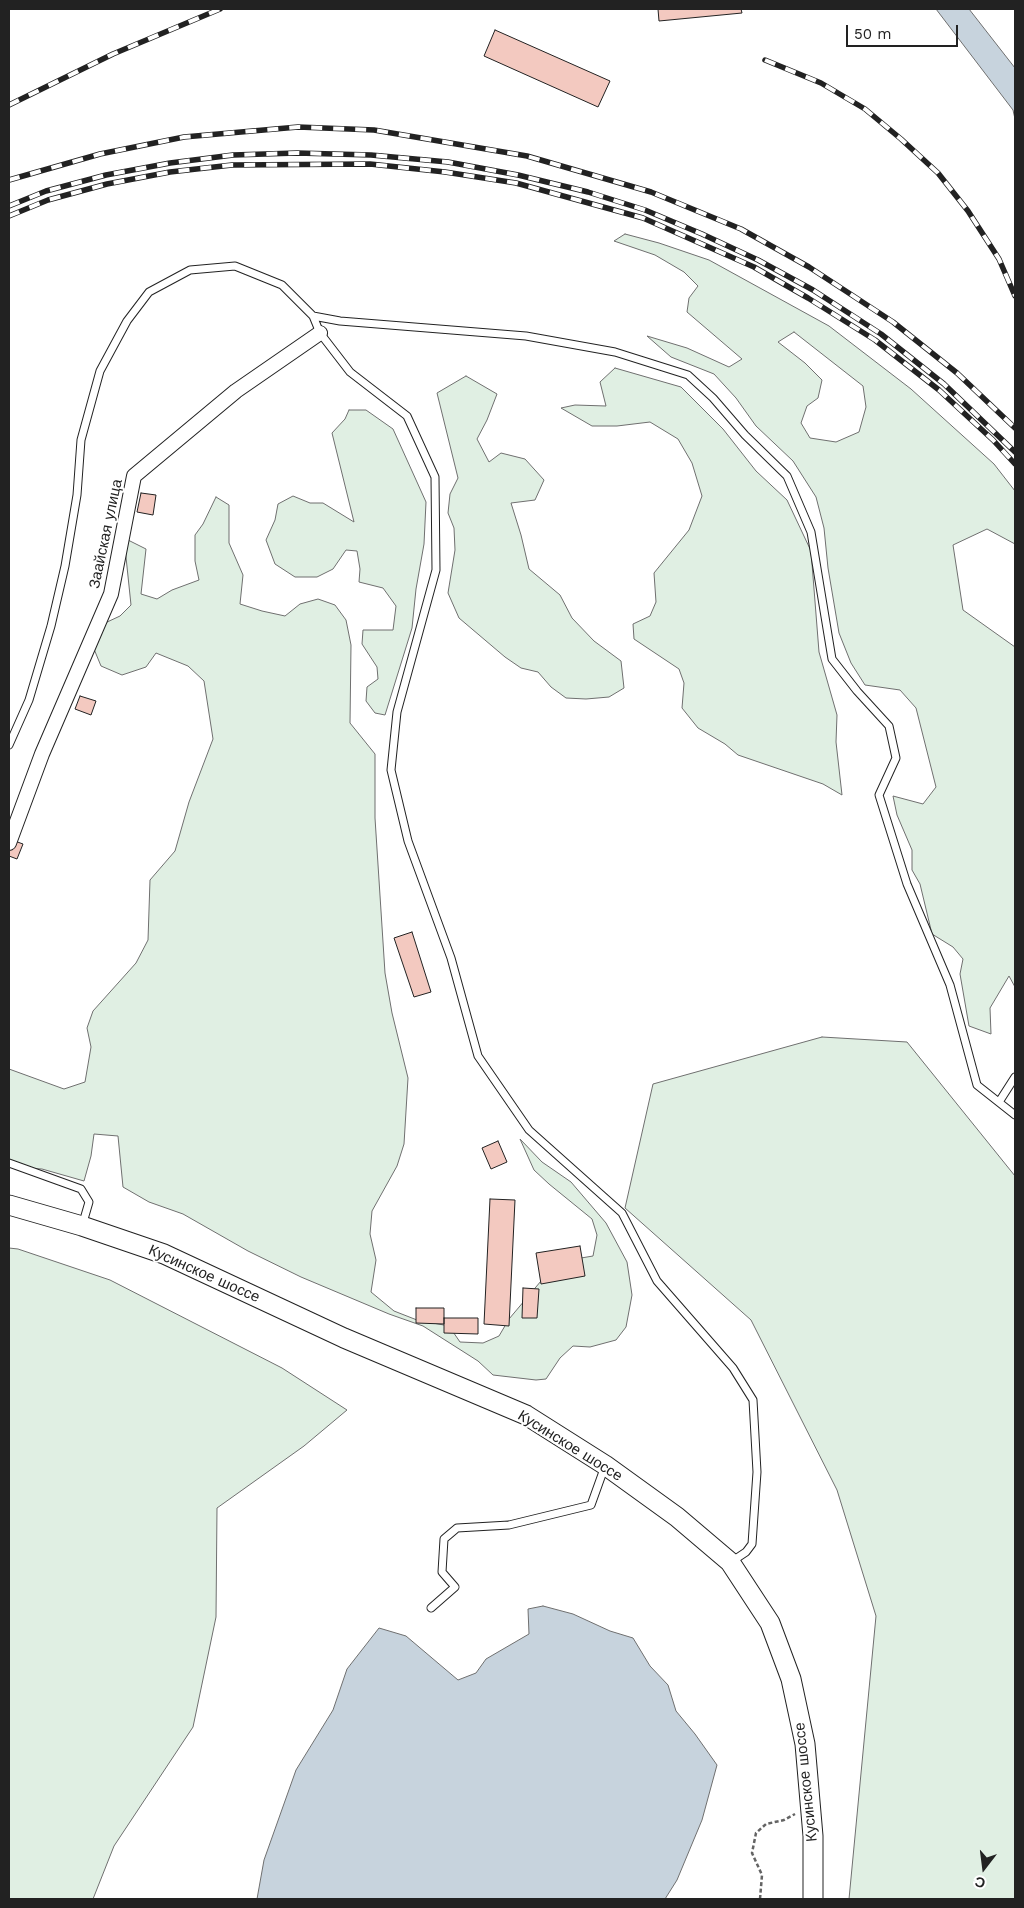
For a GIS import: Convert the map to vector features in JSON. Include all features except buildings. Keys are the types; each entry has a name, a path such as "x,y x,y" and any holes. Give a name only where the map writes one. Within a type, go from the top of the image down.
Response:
{"main road":[{"name":"Кусинское шоссе","path":"9,1205 82,1226 164,1254 344,1338 526,1415 606,1465 677,1518 730,1562 770,1623 791,1679 805,1744 814,1836 813,1899"}],"street":[{"name":"Заайская улица","path":"9,843 42,754 111,594 134,476 236,391 320,333"}],"lane":[{"path":"9,745 28,700 51,626 65,566 78,496 81,440 97,380 127,321 149,292 190,270 235,266 282,285 313,316 320,333 350,372 407,416 435,477 436,570 397,712 391,770 408,841 451,958 478,1056 529,1130 622,1213 658,1281 733,1368 753,1400 757,1472 752,1544 746,1552 730,1562"},
{"path":"313,316 340,321 526,336 615,352 688,375 713,398 746,435 787,476 811,532 832,658 857,691 889,726 896,758 879,795 907,884 950,985 977,1086 1015,1115"},
{"path":"999,1102 1015,1077"},
{"path":"9,1163 81,1189 89,1202 82,1226"},
{"path":"431,1608 455,1587 442,1572 444,1539 457,1528 508,1526 590,1505 606,1465"}],"path":[{"path":"760,1899 762,1875 752,1853 756,1833 766,1824 784,1820 811,1806"}],"green space":[{"path":"625,234 709,260 829,326 911,389 994,464 1015,491 1015,544 987,529 953,545 963,610 1015,647 1015,987 1009,976 990,1008 991,1034 969,1026 960,974 963,959 953,947 932,934 920,884 912,870 912,850 897,815 893,796 923,804 936,787 916,708 900,690 865,685 851,663 839,633 828,568 824,528 816,497 793,461 756,426 736,398 714,374 671,357 647,336 687,348 729,367 742,359 687,312 689,298 698,286 684,272 655,255 614,241","holes":["794,332 863,386 866,407 859,432 836,442 810,438 801,423 807,406 818,398 822,380 805,363 778,342"]},
{"path":"615,368 681,387 723,429 756,471 787,500 811,551 819,652 837,715 836,742 842,795 823,784 738,755 725,744 698,728 682,708 684,683 679,669 634,639 633,624 650,616 656,602 654,573 689,530 702,496 692,463 678,439 650,422 617,426 592,426 561,408 575,405 606,406 600,382"},
{"path":"466,376 497,394 477,439 489,462 501,453 525,459 544,480 535,500 511,503 529,569 560,595 572,618 594,641 621,661 624,688 609,697 566,698 551,687 538,672 521,668 459,618 448,593 455,550 454,528 448,513 450,494 458,478 437,393"},
{"path":"349,410 366,410 393,429 426,502 424,544 416,589 412,628 385,715 375,713 366,701 367,687 378,679 377,667 362,644 363,630 393,630 396,606 383,588 359,582 360,569 357,551 346,550 333,569 317,577 295,577 275,564 266,540 275,520 278,504 293,496 310,503 323,503 354,522 332,433 345,419"},
{"path":"216,497 229,505 229,543 243,575 240,604 285,616 300,604 318,599 335,605 346,620 351,645 350,723 375,754 375,818 385,973 392,1013 408,1078 404,1144 397,1166 372,1211 370,1234 376,1260 371,1292 394,1311 417,1320 449,1326 460,1342 483,1343 499,1336 509,1319 541,1281 575,1259 593,1256 597,1235 592,1219 534,1170 520,1139 542,1162 571,1182 606,1223 627,1262 632,1295 626,1327 616,1340 590,1347 573,1346 560,1358 546,1379 536,1380 493,1375 478,1361 423,1326 389,1314 301,1277 248,1251 183,1214 149,1202 123,1187 118,1136 94,1134 91,1156 84,1181 42,1169 9,1167 9,1069 64,1089 85,1082 91,1047 87,1028 93,1011 136,963 148,940 150,880 175,851 189,802 213,739 204,681 188,666 156,653 146,667 122,675 101,666 89,637 105,623 120,616 131,605 124,538 146,549 141,594 157,599 172,590 199,580 195,561 195,535 203,524"},
{"path":"822,1037 907,1042 1015,1176 1015,1899 849,1899 876,1616 837,1490 751,1320 625,1208 653,1084"},
{"path":"9,1248 18,1249 110,1280 282,1368 347,1410 304,1446 217,1508 216,1617 193,1727 114,1846 93,1899 9,1899"}],"shaded area":[{"path":"936,9 969,9 1015,68 1015,119 1013,110"},
{"path":"543,1606 573,1614 610,1631 633,1638 650,1666 668,1685 676,1711 717,1765 702,1820 677,1880 665,1899 257,1899 264,1860 296,1770 333,1710 347,1669 379,1628 406,1636 458,1680 476,1673 486,1659 529,1634 528,1609"}],"railway":[{"path":"9,105 113,54 220,9"},
{"path":"765,60 821,83 865,109 938,173 968,211 999,259 1015,296"},
{"path":"9,180 100,154 184,137 298,127 374,130 527,156 651,192 741,229 809,267 893,322 957,373 1015,428"},
{"path":"9,206 46,191 106,175 170,163 233,155 297,153 371,155 448,162 518,175 588,192 645,210 702,234 758,260 813,290 881,334 944,384 1015,452"},
{"path":"9,216 48,200 107,184 170,172 232,165 370,164 445,172 516,183 643,218 754,267 875,340 939,390 993,440 1015,464"}]}
